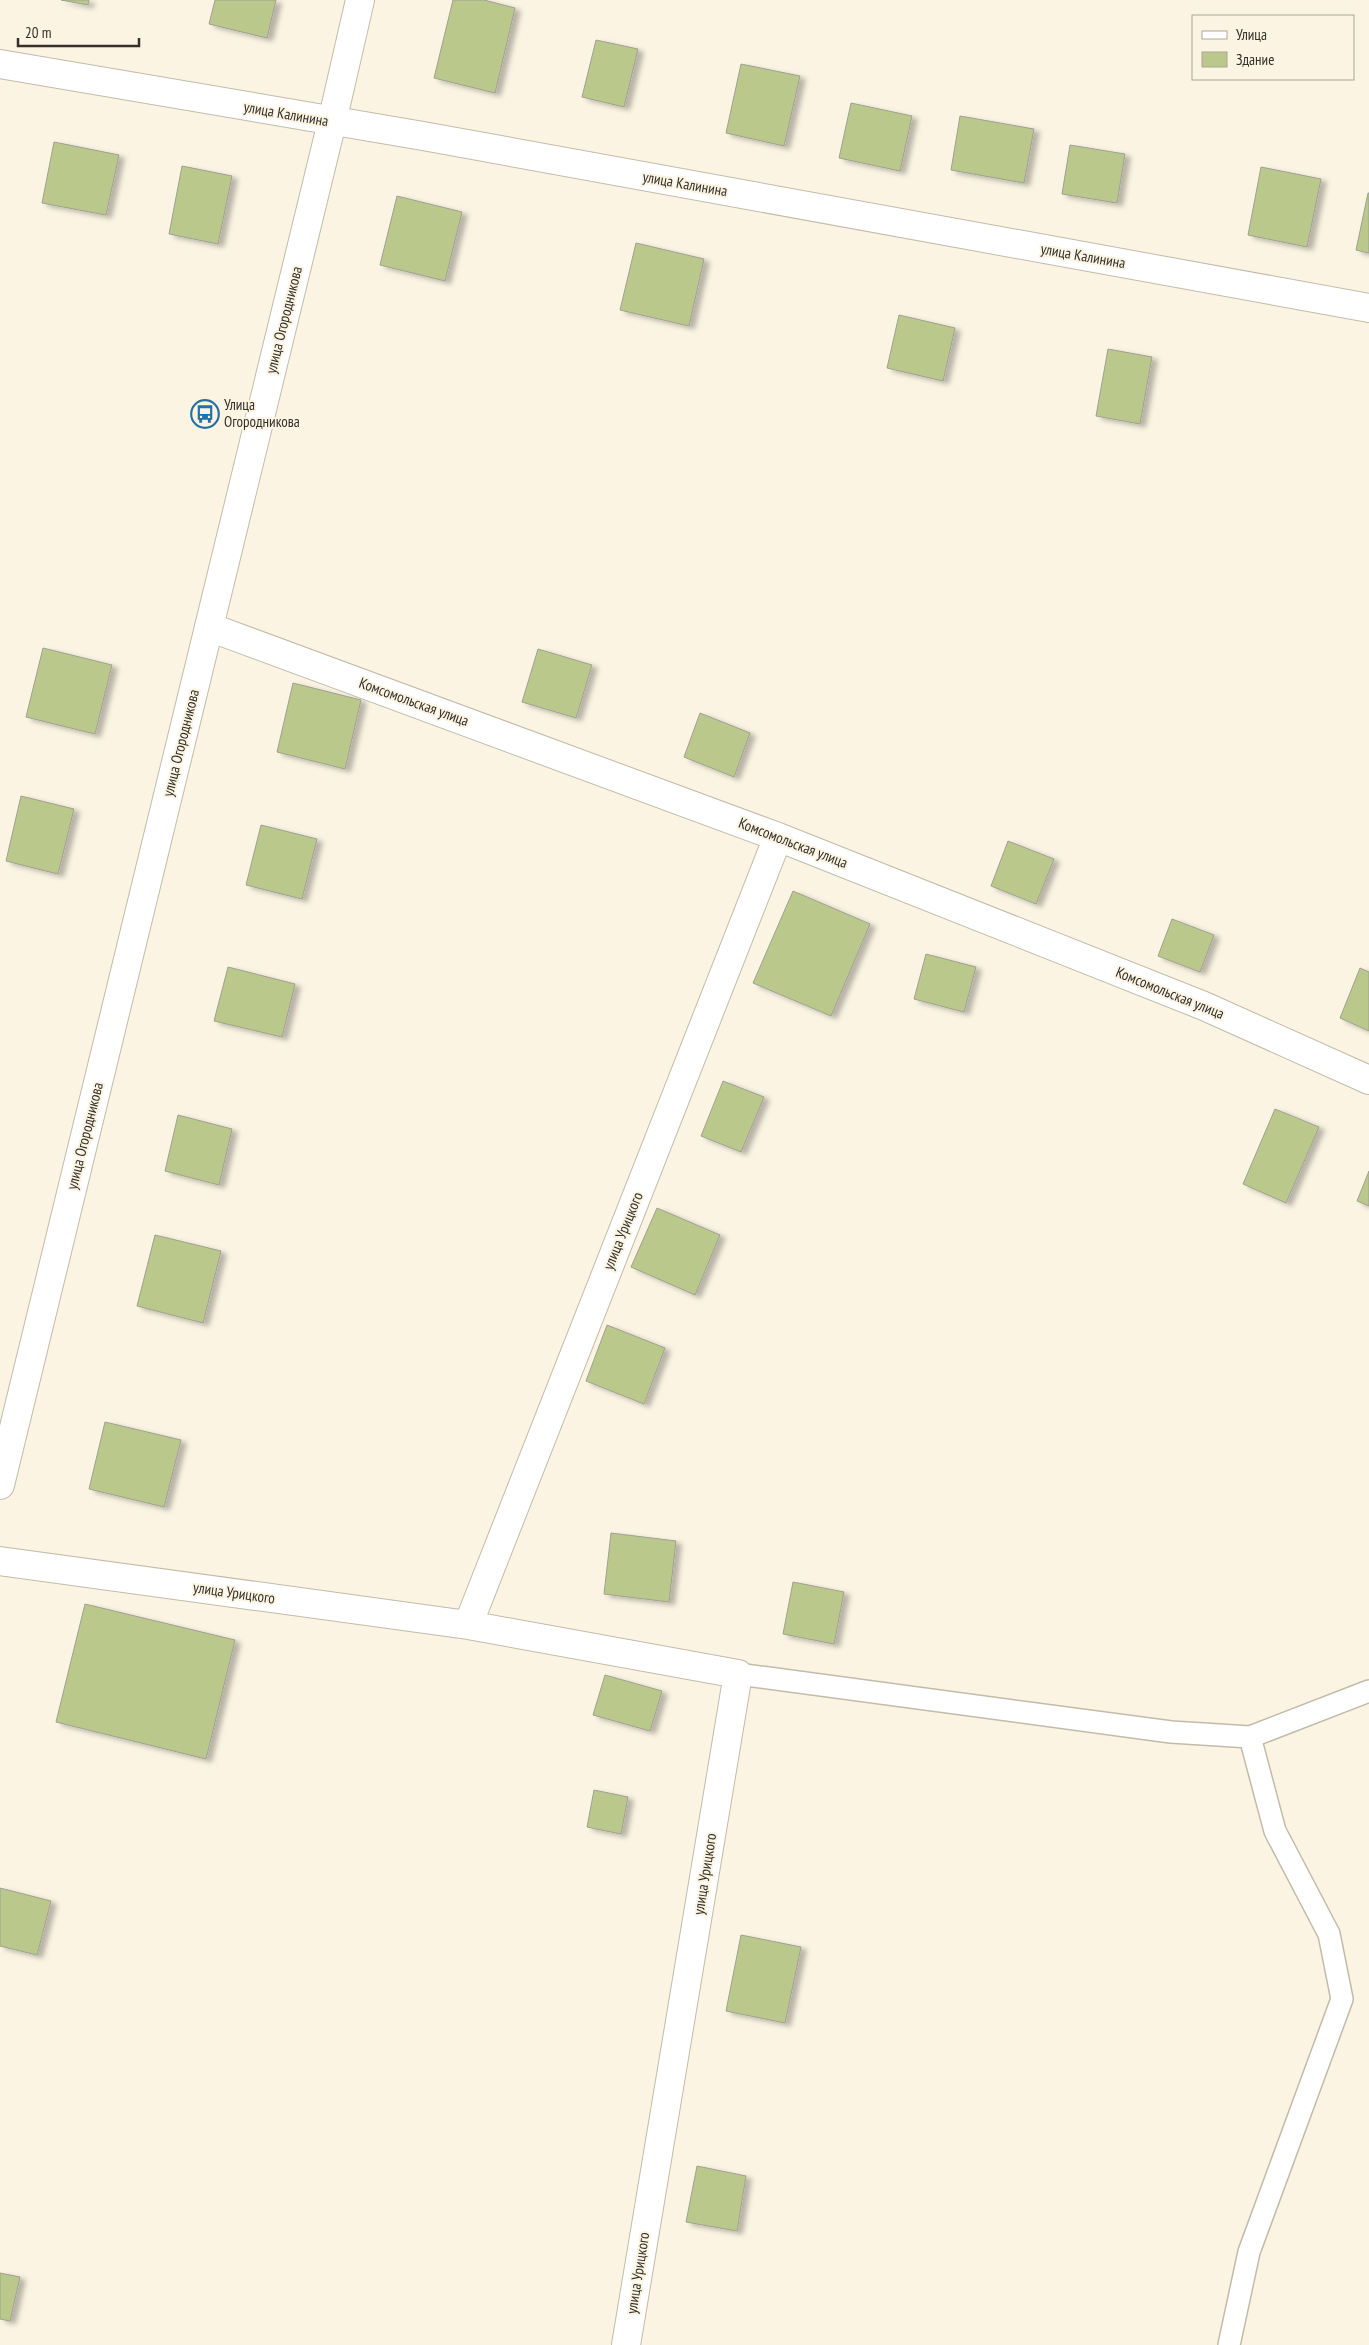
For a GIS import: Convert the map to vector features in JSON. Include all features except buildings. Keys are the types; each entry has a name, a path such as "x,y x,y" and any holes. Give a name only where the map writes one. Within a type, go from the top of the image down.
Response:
{"street":[{"name":"улица Огородникова","path":"0,1485 332,122 360,0"},
{"name":"улица Калинина","path":"0,64 423,136 1369,308"},
{"name":"Комсомольская улица","path":"209,627 778,837 1204,1006 1369,1080"},
{"name":"улица Урицкого","path":"468,1625 778,837"},
{"name":"улица Урицкого","path":"0,1561 468,1625 738,1674 626,2345"}],"lane":[{"path":"738,1674 1172,1732 1250,1737 1369,1691"},
{"path":"1229,2345 1249,2252 1342,1999 1329,1934 1275,1831 1250,1737"}],"place":[{"name":"Улица Огородникова","path":"205,414"}]}
